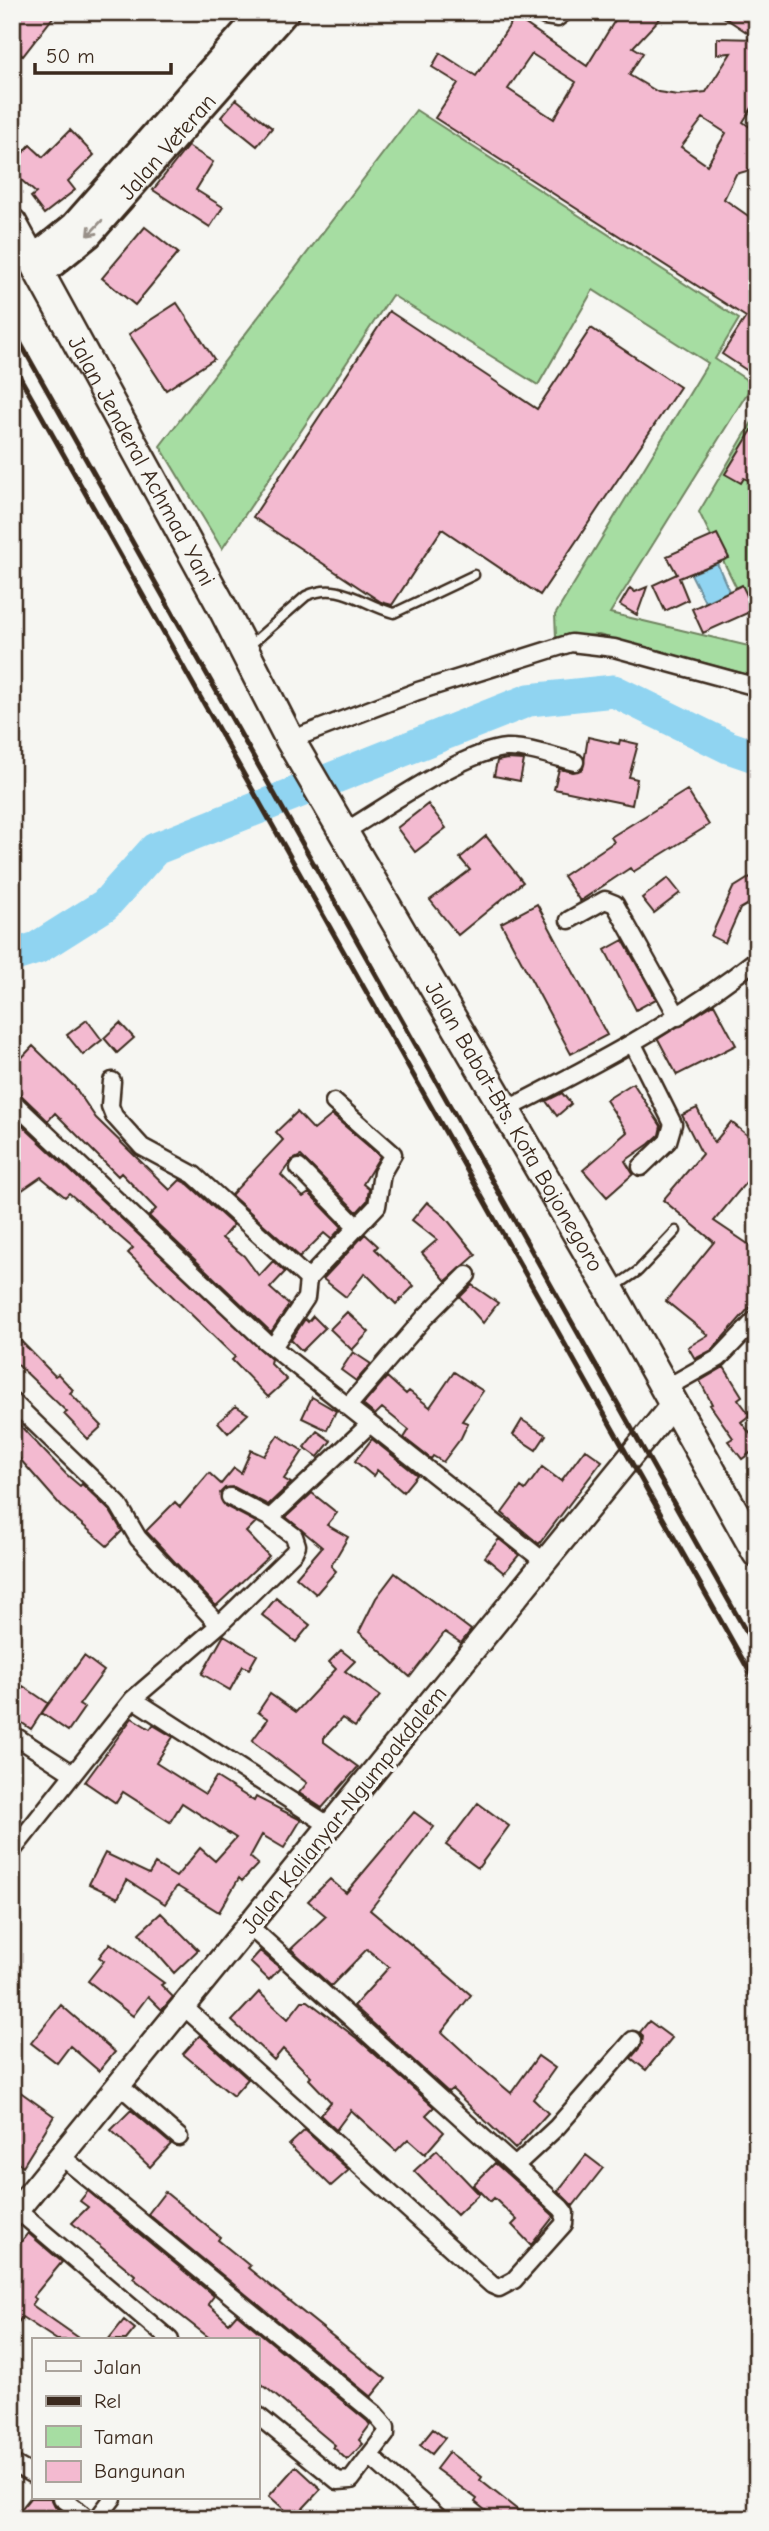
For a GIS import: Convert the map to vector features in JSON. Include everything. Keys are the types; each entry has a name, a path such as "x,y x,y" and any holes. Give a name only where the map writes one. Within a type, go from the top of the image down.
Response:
{"highway":[{"name":"Jalan Jenderal Achmad Yani","path":"12,223 270,701"},
{"name":"Jalan Babat-Bts. Kota Bojonegoro","path":"270,701 610,1290 757,1553"}],"main road":[{"name":"Jalan Veteran","path":"37,266 262,12"},
{"name":"Jalan Veteran","path":"37,266 89,235 286,12"}],"street":[{"path":"295,748 418,691 571,643 614,648 757,687"},
{"path":"338,821 488,752 511,748 575,762"},
{"path":"569,920 605,900 615,904 678,1017"},
{"path":"506,1110 633,1044 708,998 757,960"},
{"path":"633,1044 673,1124 668,1141 641,1167"},
{"path":"112,1081 110,1106 114,1116 142,1147 194,1175 308,1279"},
{"path":"12,1101 273,1347 546,1563"},
{"path":"273,1347 306,1298 308,1279 380,1200 382,1172 393,1152 334,1102"},
{"path":"299,1168 357,1227"},
{"path":"348,1406 425,1317 467,1275"},
{"path":"670,1396 719,1358 757,1318"},
{"name":"Jalan Kalianyar-Ngumpakdalem","path":"14,2213 69,2163 120,2086 546,1563 670,1396"},
{"path":"12,1401 118,1504 138,1538 219,1625"},
{"path":"270,1518 370,1424"},
{"path":"12,1851 133,1699 219,1625 297,1545 294,1536 270,1518 230,1497"},
{"path":"133,1699 330,1825"},
{"path":"12,1734 72,1773"},
{"path":"183,2006 499,2288 514,2280 566,2218 561,2208 250,1926"},
{"path":"515,2166 557,2127 633,2040"},
{"path":"120,2086 179,2137"},
{"path":"69,2163 382,2420 386,2434 351,2480 338,2481 259,2417"},
{"path":"14,2213 168,2338"},
{"path":"370,2456 440,2519"},
{"path":"12,2463 32,2474"},
{"path":"65,2500 89,2519"},
{"path":"97,2519 111,2500"}],"lane":[{"path":"529,12 544,20 558,22 571,12"},
{"path":"244,650 306,596 317,591 348,592 370,607 394,613 474,575"},
{"path":"610,1290 638,1270 676,1231"}],"green space":[{"path":"416,110 739,319 715,359 753,384 610,613 757,648 757,677 599,635 556,637 555,615 708,363 593,290 538,385 392,295 222,549 160,446"},
{"path":"754,419 757,420 757,607 743,601 699,512"}],"water":[{"path":"717,563 729,591 705,602 691,574"}],"building":[{"path":"12,12 57,12 23,56 12,48"},
{"path":"620,12 666,12 633,47 643,53 629,75 658,92 678,95 706,92 731,53 717,54 717,38 757,39 757,100 743,122 757,132 757,168 736,174 724,199 757,222 757,377 722,354 746,317 435,118 458,83 432,67 440,53 476,76 515,17 587,66","holes":["532,54 576,82 554,119 508,89","703,118 726,133 707,165 681,147"]},
{"path":"716,12 757,12 757,39"},
{"path":"236,99 272,128 257,146 221,117"},
{"path":"70,130 94,155 68,181 75,190 44,214 31,197 36,193 12,172 12,165 30,145 43,157"},
{"path":"188,146 213,162 196,190 223,207 210,227 153,190"},
{"path":"145,227 178,253 135,305 102,278"},
{"path":"177,303 214,359 166,390 129,334"},
{"path":"389,311 537,409 591,328 680,387 540,595 442,529 392,605 381,602 253,517"},
{"path":"757,422 757,484 744,478 741,483 725,474"},
{"path":"717,534 729,558 679,578 688,600 665,611 653,585 677,574 667,556"},
{"path":"742,585 754,610 703,633 692,609"},
{"path":"647,587 637,615 620,605 630,588 635,592"},
{"path":"588,737 619,744 620,740 638,744 629,777 637,779 632,805 554,789 559,769 573,772 583,769"},
{"path":"524,760 520,781 494,776 497,761"},
{"path":"687,790 709,825 633,872 630,868 580,901 563,876 614,842 611,837"},
{"path":"428,804 446,828 415,852 397,828"},
{"path":"486,836 523,882 458,935 430,900 470,870 460,858"},
{"path":"757,873 757,899 740,909 725,943 711,936 733,888"},
{"path":"668,878 680,893 654,913 642,898"},
{"path":"537,904 607,1035 571,1054 501,923"},
{"path":"623,940 656,999 636,1010 605,950"},
{"path":"714,1004 736,1045 677,1075 658,1039"},
{"path":"87,1020 102,1040 83,1055 67,1035"},
{"path":"120,1023 134,1038 117,1053 104,1038"},
{"path":"33,1046 74,1086 96,1118 170,1190 180,1180 188,1184 233,1225 222,1238 244,1256 259,1276 273,1261 285,1272 270,1288 289,1305 271,1332 149,1216 156,1209 121,1173 118,1176 55,1113 48,1121 19,1093 12,1091 12,1068"},
{"path":"633,1083 661,1126 659,1135 625,1161 633,1174 607,1197 583,1170 627,1132 606,1100"},
{"path":"562,1093 571,1104 557,1116 546,1101"},
{"path":"697,1108 714,1143 731,1122 757,1143 757,1169 714,1221 757,1250 757,1299 712,1350 695,1359 688,1347 708,1335 666,1301 714,1242 663,1200 702,1154 682,1115"},
{"path":"297,1112 314,1130 332,1115 380,1156 363,1184 369,1189 367,1201 357,1212 301,1156 292,1160 281,1175 303,1197 309,1193 342,1227 331,1239 324,1233 300,1257 231,1195 283,1140 276,1132"},
{"path":"12,1116 271,1359 270,1363 287,1380 268,1397 232,1360 235,1357 128,1253 133,1248 69,1193 65,1197 41,1177 12,1197"},
{"path":"427,1202 445,1217 476,1255 446,1281 422,1253 437,1240 412,1220"},
{"path":"365,1234 378,1246 375,1249 414,1286 396,1304 365,1273 346,1297 323,1279"},
{"path":"472,1285 498,1303 483,1323 460,1297"},
{"path":"347,1312 369,1332 352,1350 330,1329"},
{"path":"313,1316 325,1328 302,1351 291,1340 305,1319 308,1322"},
{"path":"12,1332 55,1376 58,1374 73,1390 70,1393 102,1426 88,1439 64,1414 67,1412 12,1359"},
{"path":"353,1352 371,1364 356,1381 341,1370"},
{"path":"724,1367 742,1396 738,1399 750,1415 741,1422 757,1442 757,1448 742,1459 728,1441 733,1438 710,1405 712,1404 700,1381"},
{"path":"454,1372 483,1391 462,1421 468,1423 461,1438 443,1462 433,1456 431,1459 404,1438 409,1430 382,1408 375,1415 363,1405 387,1377 406,1394 409,1391 430,1407"},
{"path":"312,1397 336,1411 327,1430 302,1418"},
{"path":"236,1406 248,1414 228,1433 218,1422"},
{"path":"12,1417 66,1474 80,1486 82,1484 110,1511 122,1531 107,1546 62,1507 12,1450"},
{"path":"522,1420 546,1435 536,1450 513,1435"},
{"path":"317,1431 331,1441 318,1457 304,1447"},
{"path":"278,1435 303,1451 284,1479 291,1483 268,1505 234,1487 225,1488 220,1493 225,1506 256,1522 246,1532 269,1556 216,1606 146,1531 175,1502 180,1507 209,1473 221,1484 234,1468 241,1473 251,1450 264,1456"},
{"path":"372,1439 417,1475 403,1492 377,1470 373,1476 355,1461"},
{"path":"585,1449 602,1461 539,1544 502,1513 521,1487 525,1490 542,1467 561,1481"},
{"path":"312,1493 337,1513 327,1525 348,1537 331,1566 336,1571 316,1594 296,1577 322,1547 286,1517"},
{"path":"499,1539 519,1555 504,1573 485,1557"},
{"path":"395,1573 471,1630 461,1643 445,1632 410,1677 359,1632 376,1598"},
{"path":"276,1598 310,1625 296,1642 262,1615"},
{"path":"224,1635 257,1655 249,1669 243,1666 230,1690 202,1674"},
{"path":"341,1650 355,1661 345,1671 380,1696 355,1727 342,1718 324,1738 324,1742 358,1767 322,1808 299,1793 307,1783 252,1741 268,1719 258,1712 270,1694 296,1712 336,1669 329,1662"},
{"path":"84,1656 104,1671 79,1705 84,1708 68,1731 42,1713"},
{"path":"23,1686 48,1703 31,1729 12,1716 12,1701"},
{"path":"132,1718 150,1729 153,1725 173,1737 156,1763 205,1794 216,1777 254,1801 256,1797 301,1820 284,1848 262,1835 250,1857 258,1864 242,1881 239,1878 219,1912 177,1886 165,1904 127,1880 118,1898 89,1884 105,1853 149,1874 155,1864 176,1877 200,1848 215,1861 236,1838 182,1803 170,1822 123,1792 116,1803 85,1782"},
{"path":"478,1803 509,1826 478,1868 446,1845"},
{"path":"414,1812 434,1827 370,1910 471,1995 442,2032 480,2067 511,2093 538,2056 555,2068 533,2099 548,2113 515,2149 452,2089 448,2092 354,2006 389,1967 367,1949 331,1986 291,1949 326,1916 308,1901 330,1879 346,1893"},
{"path":"161,1913 198,1950 174,1973 139,1933"},
{"path":"110,1943 164,1983 161,1985 173,1997 162,2010 148,1996 133,2016 88,1981 104,1961 99,1957"},
{"path":"260,1951 280,1968 269,1980 250,1962"},
{"path":"259,1992 288,2019 302,2001 308,2001 359,2040 434,2107 426,2115 444,2132 425,2154 408,2139 396,2151 351,2110 336,2130 320,2115 331,2102 309,2079 311,2077 283,2049 274,2060 232,2021"},
{"path":"61,2005 115,2052 99,2071 70,2046 57,2063 31,2043"},
{"path":"649,2021 672,2038 646,2070 631,2058 641,2046 643,2037 640,2032"},
{"path":"200,2035 248,2079 233,2096 183,2054"},
{"path":"19,2091 54,2116 23,2166 12,2158 12,2101"},
{"path":"131,2110 171,2144 150,2167 111,2130"},
{"path":"305,2130 349,2170 331,2186 289,2145"},
{"path":"437,2150 479,2194 457,2215 414,2171"},
{"path":"586,2155 603,2168 573,2206 558,2191"},
{"path":"495,2163 554,2216 531,2245 512,2225 517,2220 494,2198 490,2202 473,2185"},
{"path":"88,2191 214,2296 208,2304 229,2323 237,2314 367,2421 370,2425 359,2440 363,2444 347,2460 333,2447 335,2445 259,2382 259,2338 209,2338 133,2278 135,2275 72,2223 88,2207 80,2201"},
{"path":"165,2192 220,2237 218,2240 250,2266 248,2268 386,2379 371,2397 148,2214"},
{"path":"28,2233 62,2262 33,2297 36,2299 32,2305 79,2338 54,2338 22,2317 12,2331 12,2253"},
{"path":"124,2320 135,2329 128,2338 110,2338"},
{"path":"433,2429 445,2438 432,2454 420,2445"},
{"path":"449,2452 529,2519 496,2519 475,2502 477,2499 436,2469"},
{"path":"296,2466 321,2489 294,2518 269,2496"},
{"path":"32,2498 52,2500 55,2506 72,2519 13,2519"}],"waterway":[{"path":"12,956 37,948 105,905 155,849 529,700 614,691 728,747 757,757"}],"railway":[{"path":"12,328 757,1651"},
{"path":"12,363 757,1685"}]}
